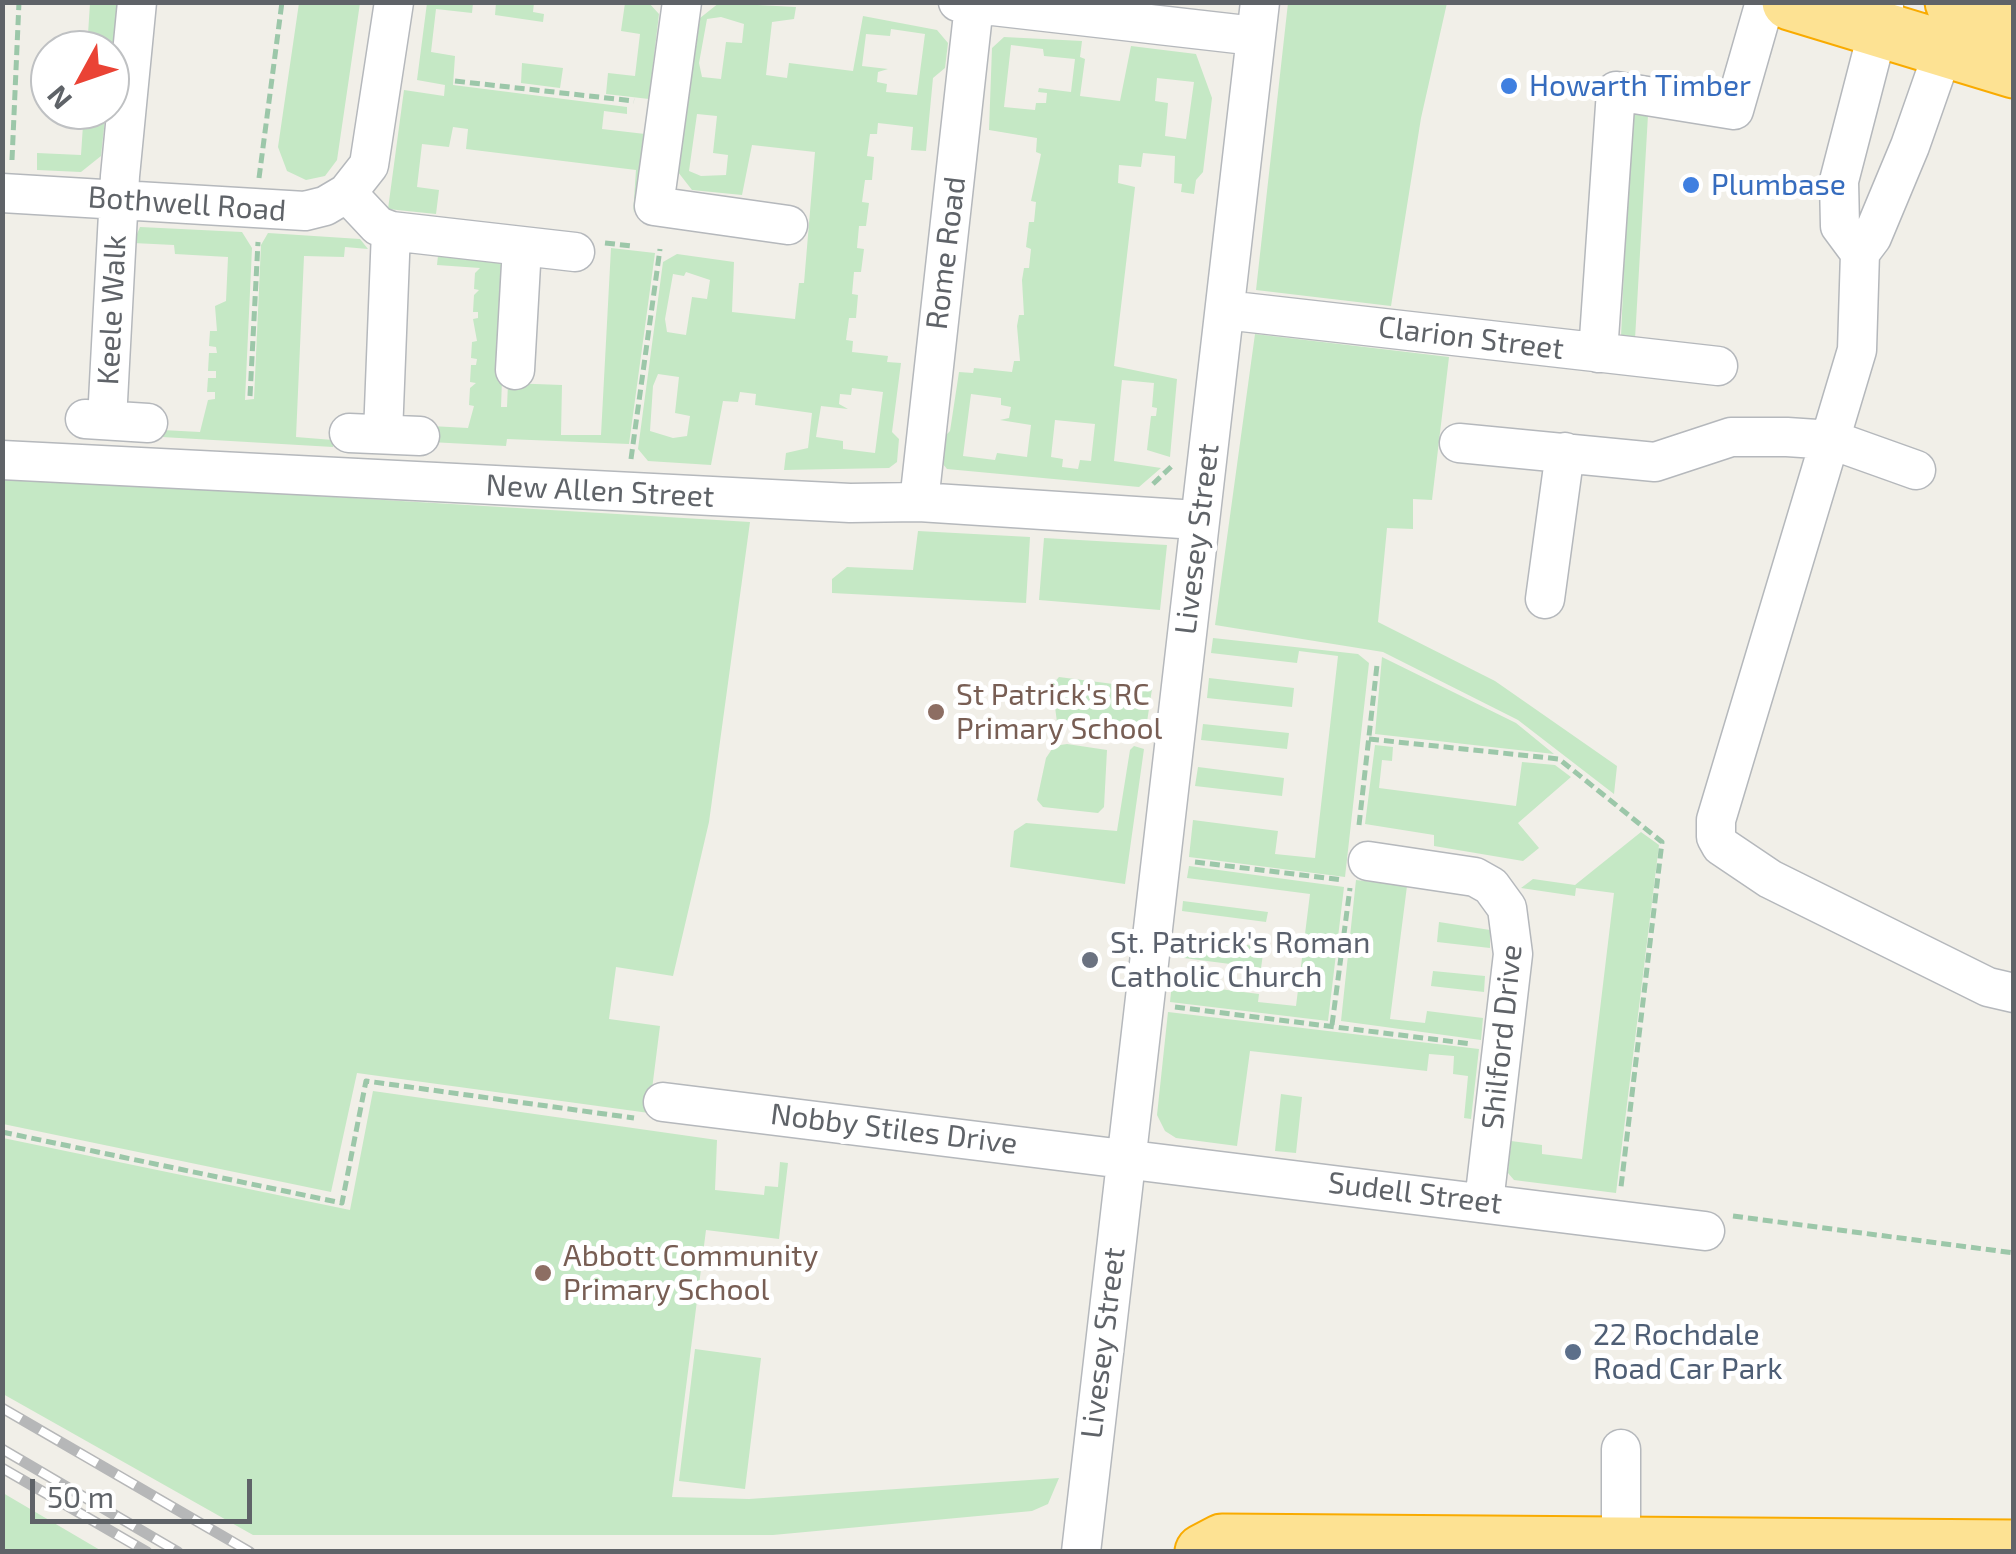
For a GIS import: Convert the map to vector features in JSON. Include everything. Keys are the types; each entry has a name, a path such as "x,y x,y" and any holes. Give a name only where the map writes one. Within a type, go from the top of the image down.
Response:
{"highway":[{"path":"1790,2 1881,16 2014,22"},
{"path":"1952,18 2014,70"},
{"path":"1203,1552 1222,1542 2014,1548"}],"street":[{"name":"Keele Walk","path":"136,2 96,420 148,423"},
{"path":"394,2 369,165 347,193 378,226 391,231 575,252"},
{"path":"682,2 654,206 788,224"},
{"path":"1598,353 1616,91 1734,110 1765,2"},
{"path":"966,4 1258,19"},
{"name":"Rome Road","path":"919,502 966,4"},
{"path":"1860,253 1840,226 1839,181 1881,16"},
{"path":"1952,18 1910,146 1872,237 1860,253 1856,350 1716,820 1716,837 1721,846 1770,880 1988,988 2014,993"},
{"name":"Livesey Street","path":"1081,1552 1258,19"},
{"path":"1857,112 1869,126 1910,146"},
{"name":"Bothwell Road","path":"7,183 119,200 304,212 347,193"},
{"path":"384,434 391,231"},
{"path":"515,370 522,247"},
{"name":"Clarion Street","path":"1224,310 1718,366"},
{"path":"1459,443 1654,462 1731,437 1832,440 1916,470"},
{"path":"1544,599 1566,452"},
{"name":"New Allen Street","path":"2,460 850,503 919,502 1198,520"},
{"name":"Shilford Drive","path":"1357,860 1474,877 1491,886 1508,908 1513,954 1484,1202"},
{"name":"Nobby Stiles Drive","path":"663,1102 1125,1157"},
{"name":"Sudell Street","path":"1125,1157 1484,1202 1714,1223"},
{"path":"1621,1449 1621,1548"}],"path":[{"path":"7,183 19,2"},
{"name":"Bothwell Road","path":"258,190 282,2"},
{"path":"455,81 652,103"},
{"path":"250,396 259,229"},
{"path":"630,467 660,249"},
{"path":"1143,494 1184,455"},
{"path":"1332,1026 1357,860 1377,665"},
{"path":"1369,739 1558,759 1662,842 1644,1022 1619,1200"},
{"path":"1178,860 1357,860"},
{"path":"1162,1005 1485,1045"},
{"path":"2,1132 342,1203 366,1082 650,1120 663,1102"},
{"path":"1714,1223 2014,1253"}],"green space":[{"path":"90,3 118,3 115,30 88,30"},
{"path":"299,3 360,3 337,160 325,176 306,180 287,171 278,147"},
{"path":"427,3 473,3 472,13 436,9 431,52 455,56 453,85 627,107 627,114 604,111 602,129 645,134 633,214 636,170 466,149 468,129 453,127 449,147 422,144 417,187 439,190 436,214 388,209 404,90 444,96 445,85 417,80"},
{"path":"496,3 534,3 533,12 544,14 543,22 495,15"},
{"path":"625,3 649,3 659,14 649,99 606,94 608,73 635,76 640,34 621,31"},
{"path":"719,3 796,7 794,19 772,22 766,75 787,78 789,63 853,71 863,16 937,30 948,43 945,68 933,78 926,151 911,150 913,127 878,123 877,134 870,134 867,156 874,157 872,180 865,180 862,202 869,203 866,226 859,226 857,248 864,249 861,272 854,272 852,294 858,295 856,318 849,318 846,340 853,341 852,352 888,356 887,362 901,363 892,432 899,439 897,462 889,468 784,470 786,453 808,448 812,413 755,405 756,394 740,392 738,402 723,401 711,465 648,461 638,449 663,262 677,254 734,262 732,312 795,319 799,283 804,283 815,152 752,145 742,195 692,190 678,172 700,18","holes":["721,17 744,24 742,43 726,42 721,79 702,77 699,63 707,19","891,29 925,34 917,95 886,92 887,84 877,82 878,72 888,69 862,66 866,34 890,36","697,114 717,116 713,153 728,155 726,175 701,176 689,171","686,272 710,280 707,299 692,297 686,335 667,332 665,319 673,274 684,276","658,374 679,377 675,413 690,416 687,436 673,438 650,431 653,386","852,388 883,392 875,453 843,449 843,441 816,437 821,406 848,409 839,404 840,394 851,395"]},
{"path":"1288,3 1447,3 1421,118 1391,306 1256,290"},
{"path":"1004,37 1082,41 1080,57 1085,59 1080,96 1120,101 1131,46 1196,54 1212,98 1203,172 1196,180 1194,194 1181,192 1182,184 1174,183 1175,156 1143,153 1141,167 1119,165 1118,183 1135,187 1114,366 1177,379 1170,457 1147,450 1151,416 1156,416 1157,408 1152,407 1154,383 1122,380 1114,461 1161,468 1139,487 947,469 942,463 943,438 950,431 959,372 973,373 974,368 1012,372 1014,361 1020,361 1017,326 1019,315 1024,315 1022,280 1024,268 1029,268 1031,249 1026,247 1029,222 1034,222 1036,202 1031,201 1041,154 1036,152 1037,138 989,130 992,48","holes":["1011,45 1043,49 1044,56 1075,59 1071,92 1039,88 1038,92 1047,93 1046,103 1036,103 1035,110 1004,107","1157,78 1194,82 1186,139 1165,136 1168,103 1155,101","971,394 1001,398 1001,405 1011,407 1009,418 1000,420 1031,425 1027,457 997,453 995,460 963,456","1055,420 1095,424 1091,461 1080,460 1078,469 1062,467 1063,459 1051,457"]},
{"path":"522,63 563,68 560,88 521,83"},
{"path":"1631,103 1648,115 1635,339 1621,337"},
{"path":"83,130 104,130 101,156 81,172 37,170 37,153 81,155"},
{"path":"140,227 242,232 252,248 245,400 254,399 261,245 268,233 360,239 368,249 345,247 344,257 304,256 296,437 333,440 333,447 162,437 162,430 200,432 208,400 215,399 215,392 207,392 208,378 216,378 216,371 208,371 209,353 217,353 216,347 209,346 210,331 217,331 215,306 226,301 228,257 175,254 174,245 133,243"},
{"path":"439,246 500,255 506,272 501,407 507,407 508,383 562,385 561,435 601,435 611,248 655,253 629,444 507,439 506,446 430,442 431,426 468,428 474,406 469,405 470,388 476,383 470,382 471,365 476,365 477,359 471,358 472,342 477,341 473,319 478,318 478,312 473,312 474,295 479,290 474,289 475,273 480,268 437,265"},
{"path":"1255,334 1449,357 1432,500 1413,499 1413,529 1387,528 1378,622 1495,681 1617,766 1614,794 1518,720 1383,652 1215,625"},
{"path":"2,477 750,522 709,822 673,976 616,967 609,1019 660,1026 649,1113 357,1073 331,1192 3,1124"},
{"path":"918,531 1030,537 1026,603 832,593 832,579 847,567 913,570"},
{"path":"1044,538 1167,545 1160,610 1039,600"},
{"path":"1213,638 1358,654 1369,663 1345,877 1189,857 1193,820 1278,831 1275,854 1315,858 1338,656 1299,651 1297,663 1211,653"},
{"path":"1382,657 1516,723 1554,754 1375,734"},
{"path":"1059,677 1152,689 1145,735 1057,722 1052,685"},
{"path":"1209,678 1294,688 1292,707 1207,698"},
{"path":"1203,724 1289,733 1287,749 1201,740"},
{"path":"1375,745 1393,747 1392,761 1382,760 1379,788 1516,806 1522,762 1555,765 1571,777 1518,823 1539,848 1523,861 1434,846 1434,835 1365,824"},
{"path":"1054,746 1107,750 1104,807 1098,813 1043,807 1037,800 1046,758"},
{"path":"1134,746 1144,749 1125,884 1010,867 1014,831 1026,823 1117,831 1130,750"},
{"path":"1198,767 1284,778 1282,796 1195,786"},
{"path":"1641,832 1659,845 1616,1193 1514,1180 1508,1173 1511,1141 1542,1145 1542,1154 1582,1159 1614,893 1576,888 1575,896 1521,888 1533,879 1575,885"},
{"path":"1189,866 1344,887 1328,1021 1170,1002 1172,983 1259,994 1258,1002 1296,1006 1310,894 1187,878"},
{"path":"1356,880 1407,886 1390,1019 1425,1023 1427,1011 1483,1018 1481,1040 1341,1021"},
{"path":"1183,901 1268,912 1266,922 1182,911"},
{"path":"1439,922 1490,930 1490,948 1437,942"},
{"path":"1179,937 1264,947 1261,968 1176,957"},
{"path":"1433,971 1485,976 1484,992 1431,986"},
{"path":"1168,1012 1479,1049 1471,1119 1464,1118 1468,1076 1453,1074 1454,1056 1429,1054 1427,1071 1250,1051 1237,1146 1176,1138 1165,1131 1157,1115"},
{"name":"Abbott Community Primary School","path":"373,1091 717,1140 715,1190 764,1195 765,1186 778,1187 780,1162 788,1163 779,1239 706,1230 672,1497 749,1499 1059,1478 1048,1504 1032,1511 773,1535 253,1535 3,1394 3,1138 350,1210"},
{"path":"1281,1094 1302,1097 1296,1153 1275,1151"},
{"path":"695,1349 761,1358 745,1489 679,1481"},
{"path":"3,1493 100,1550 3,1551"}],"railway":[{"path":"2,1408 250,1552"},
{"path":"2,1449 178,1552"},
{"path":"2,1468 147,1552"}],"place":[{"name":"Howarth Timber","path":"1509,86"},
{"name":"Plumbase","path":"1691,185"},
{"name":"St Patrick's RC Primary School","path":"936,712"},
{"name":"St. Patrick's Roman Catholic Church","path":"1090,960"},
{"name":"Abbott Community Primary School","path":"543,1273"},
{"name":"22 Rochdale Road Car Park","path":"1573,1352"}]}
